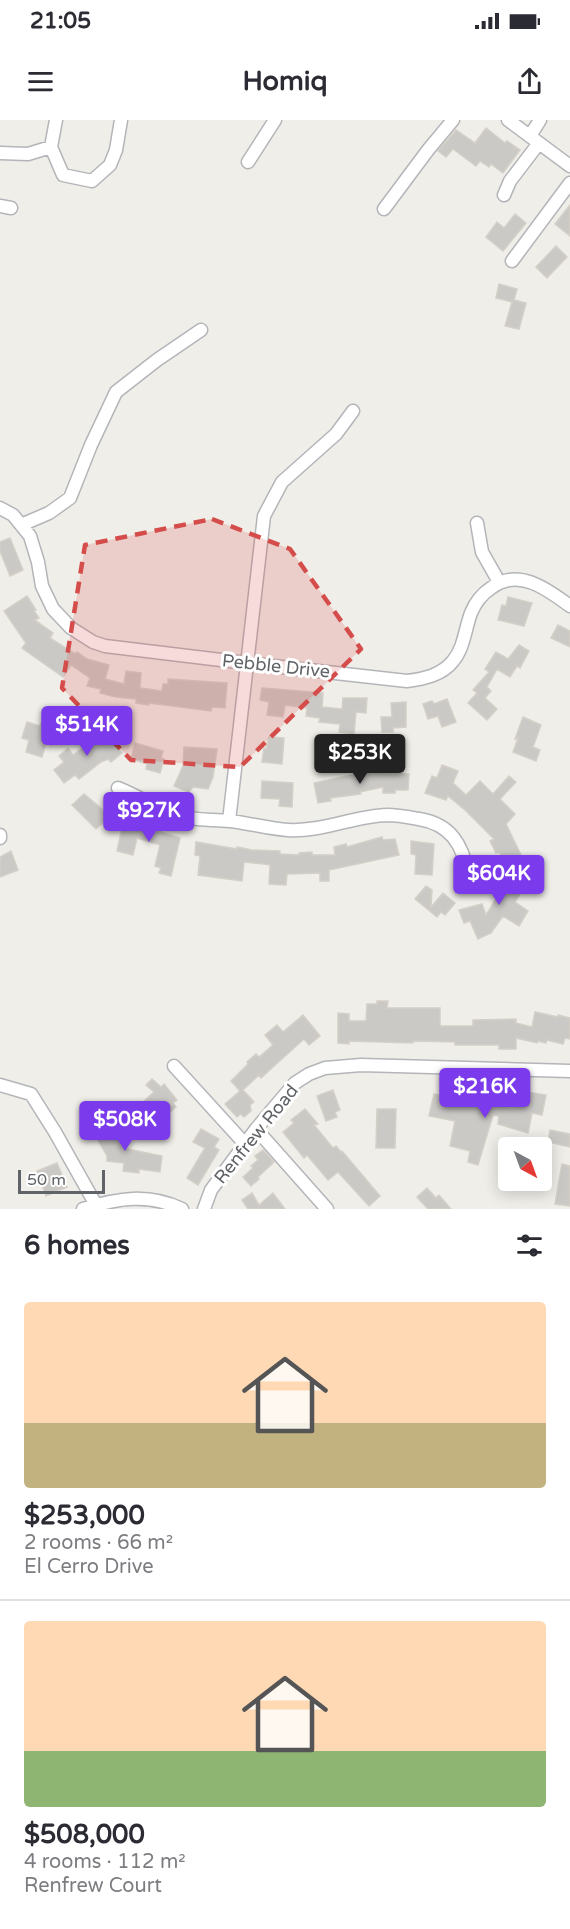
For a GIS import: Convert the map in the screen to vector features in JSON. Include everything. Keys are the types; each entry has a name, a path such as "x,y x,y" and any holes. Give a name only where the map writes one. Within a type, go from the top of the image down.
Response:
{"street":[{"path":"56,120 51,147 63,175 92,181 110,165 116,150 121,120"},
{"path":"248,162 275,120"},
{"path":"384,209 453,120"},
{"path":"508,120 570,166"},
{"path":"504,195 535,140 540,120"},
{"path":"0,153 28,154 51,147"},
{"path":"512,261 570,183"},
{"path":"21,525 50,513 70,498 91,445 116,393 157,360 201,330"},
{"path":"228,821 264,516 282,482 336,434 353,411"},
{"name":"Pebble Drive","path":"0,508 13,515 30,536 42,586 50,603 62,619 82,636 105,645 407,681 432,677 453,662 471,611 482,595 499,582"},
{"path":"477,523 482,552 499,582 522,579 542,586 570,606"},
{"path":"118,788 177,815 196,820 228,821 287,830 304,830 386,815 435,822 459,844 466,860 468,875"},
{"name":"Renfrew Road","path":"204,1209 211,1190 256,1129 295,1083 309,1074 325,1068 361,1065 570,1071"},
{"path":"174,1066 245,1144"},
{"path":"0,1084 31,1094 55,1131 90,1207 111,1200 137,1197 167,1202 182,1209"},
{"path":"256,1129 327,1209"}],"highlighted area":[{"path":"212,519 290,549 361,649 240,767 131,760 62,688 85,545"}],"building":[{"path":"486,128 505,143 507,141 520,150 503,173 491,164 489,167 480,161 476,166 453,149 446,157 438,151 456,130 475,143"},
{"path":"570,205 570,236 555,224"},
{"path":"515,214 526,223 503,251 486,237 497,222 504,228"},
{"path":"556,246 567,257 547,278 536,267"},
{"path":"499,284 517,289 514,300 526,303 519,329 505,326 512,302 496,298"},
{"path":"10,538 23,570 10,576 0,551 0,542"},
{"path":"27,596 39,618 35,620 53,633 50,638 75,654 77,652 87,659 109,665 105,679 124,684 126,671 141,673 140,688 162,691 163,684 168,684 168,679 227,683 225,708 212,707 211,711 149,703 149,705 136,703 136,699 100,693 101,689 87,686 90,678 71,665 63,677 22,648 26,643 4,611"},
{"path":"508,597 532,603 524,626 498,620 502,605 506,606"},
{"path":"558,625 570,631 570,647 551,638"},
{"path":"519,645 529,651 520,668 517,666 510,677 497,669 487,687 491,691 485,698 497,709 487,720 468,703 477,693 473,690 489,672 485,669 496,652 508,659"},
{"path":"262,688 323,693 322,707 342,709 343,698 367,698 366,713 356,712 354,734 339,732 340,724 319,722 320,718 306,716 307,708 285,705 283,717 267,715 269,702 260,700"},
{"path":"447,699 456,722 442,727 438,716 428,719 423,704 432,701 434,704"},
{"path":"406,702 406,727 393,728 393,732 382,732 381,717 392,717 391,703"},
{"path":"523,717 541,725 533,747 540,750 536,761 513,752"},
{"path":"27,722 57,728 51,745 47,740 42,757 26,752 29,740 22,738"},
{"path":"97,729 108,743 112,740 122,753 111,762 108,759 101,762 79,779 75,775 64,783 54,770 64,762 59,756 68,748 73,755 88,744 84,739"},
{"path":"269,737 284,738 282,764 262,762 264,748 266,749"},
{"path":"135,743 163,751 161,758 164,759 160,773 146,769 147,764 131,759"},
{"path":"184,747 217,749 213,777 208,789 193,787 189,792 174,786 183,766"},
{"path":"442,765 458,771 453,783 466,795 480,781 493,794 509,776 516,782 500,799 515,814 506,824 521,855 506,862 499,852 496,853 490,841 494,839 465,810 448,796 446,800 425,793 432,776 437,778"},
{"path":"366,772 409,774 408,790 383,793 383,787 360,792 361,794 330,798 331,801 318,803 314,783"},
{"path":"262,781 293,783 292,807 279,806 280,799 261,798"},
{"path":"84,794 101,808 108,818 96,829 72,805"},
{"path":"132,816 147,820 145,831 153,834 155,830 180,838 171,876 159,873 161,868 155,866 160,845 137,838 133,855 117,851 124,819 131,820"},
{"path":"382,837 383,840 395,839 399,855 329,870 329,881 320,881 320,873 287,874 286,885 269,884 270,865 244,862 242,881 198,875 200,856 195,855 196,842 237,849 237,847 280,851 280,854 299,855 299,853 312,852 312,855 335,855 334,847 346,844 347,847"},
{"path":"411,841 434,844 432,875 415,874 416,855 411,854"},
{"path":"11,851 18,870 0,877 0,857"},
{"path":"512,867 530,878 515,902 528,911 519,926 503,916 491,933 478,939 470,921 464,923 459,910 482,904 486,915 501,891 498,889"},
{"path":"426,886 432,890 431,907 443,893 455,903 445,915 441,912 437,917 415,899"},
{"path":"377,1001 388,1001 387,1008 440,1008 440,1026 473,1026 473,1020 516,1019 516,1023 532,1027 535,1012 558,1017 558,1015 570,1018 570,1039 565,1038 563,1044 547,1040 546,1043 538,1041 537,1043 516,1038 516,1049 499,1049 499,1045 455,1045 455,1042 349,1041 349,1044 338,1043 338,1013 349,1014 349,1021 366,1021 367,1004 377,1004"},
{"path":"303,1015 320,1036 309,1045 304,1039 261,1078 259,1075 243,1090 254,1102 250,1105 251,1111 244,1117 241,1114 237,1117 225,1104 240,1091 231,1081 256,1054 259,1057 273,1045 265,1035 277,1025 283,1032"},
{"path":"152,1079 161,1087 164,1084 177,1100 173,1103 176,1107 159,1122 143,1102 154,1092 146,1085"},
{"path":"333,1090 340,1110 335,1112 337,1117 326,1121 317,1096"},
{"path":"516,1090 546,1095 542,1115 532,1113 528,1133 498,1124 499,1116 493,1115 478,1165 468,1162 470,1151 450,1146 455,1121 429,1116 434,1094 463,1100 463,1103 480,1106 481,1100 513,1108"},
{"path":"305,1109 318,1124 314,1125 333,1148 336,1146 342,1151 380,1196 369,1206 338,1172 328,1180 307,1155 304,1158 283,1132 294,1123 291,1120"},
{"path":"377,1109 396,1109 395,1148 376,1148"},
{"path":"108,1121 123,1148 162,1156 160,1172 139,1169 139,1173 123,1171 124,1163 107,1161 107,1156 92,1130"},
{"path":"201,1129 219,1139 214,1147 219,1150 198,1185 187,1178 205,1148 193,1142"},
{"path":"550,1130 570,1134 570,1147 552,1143 552,1137 549,1137"},
{"path":"263,1150 274,1162 251,1186 243,1177 258,1160 255,1156"},
{"path":"57,1163 67,1187 46,1196 37,1171"},
{"path":"562,1164 570,1166 570,1206 555,1204"},
{"path":"427,1188 436,1198 439,1195 451,1209 428,1209 417,1197"},
{"path":"252,1193 259,1205 273,1193 285,1209 248,1209 242,1200"}]}
